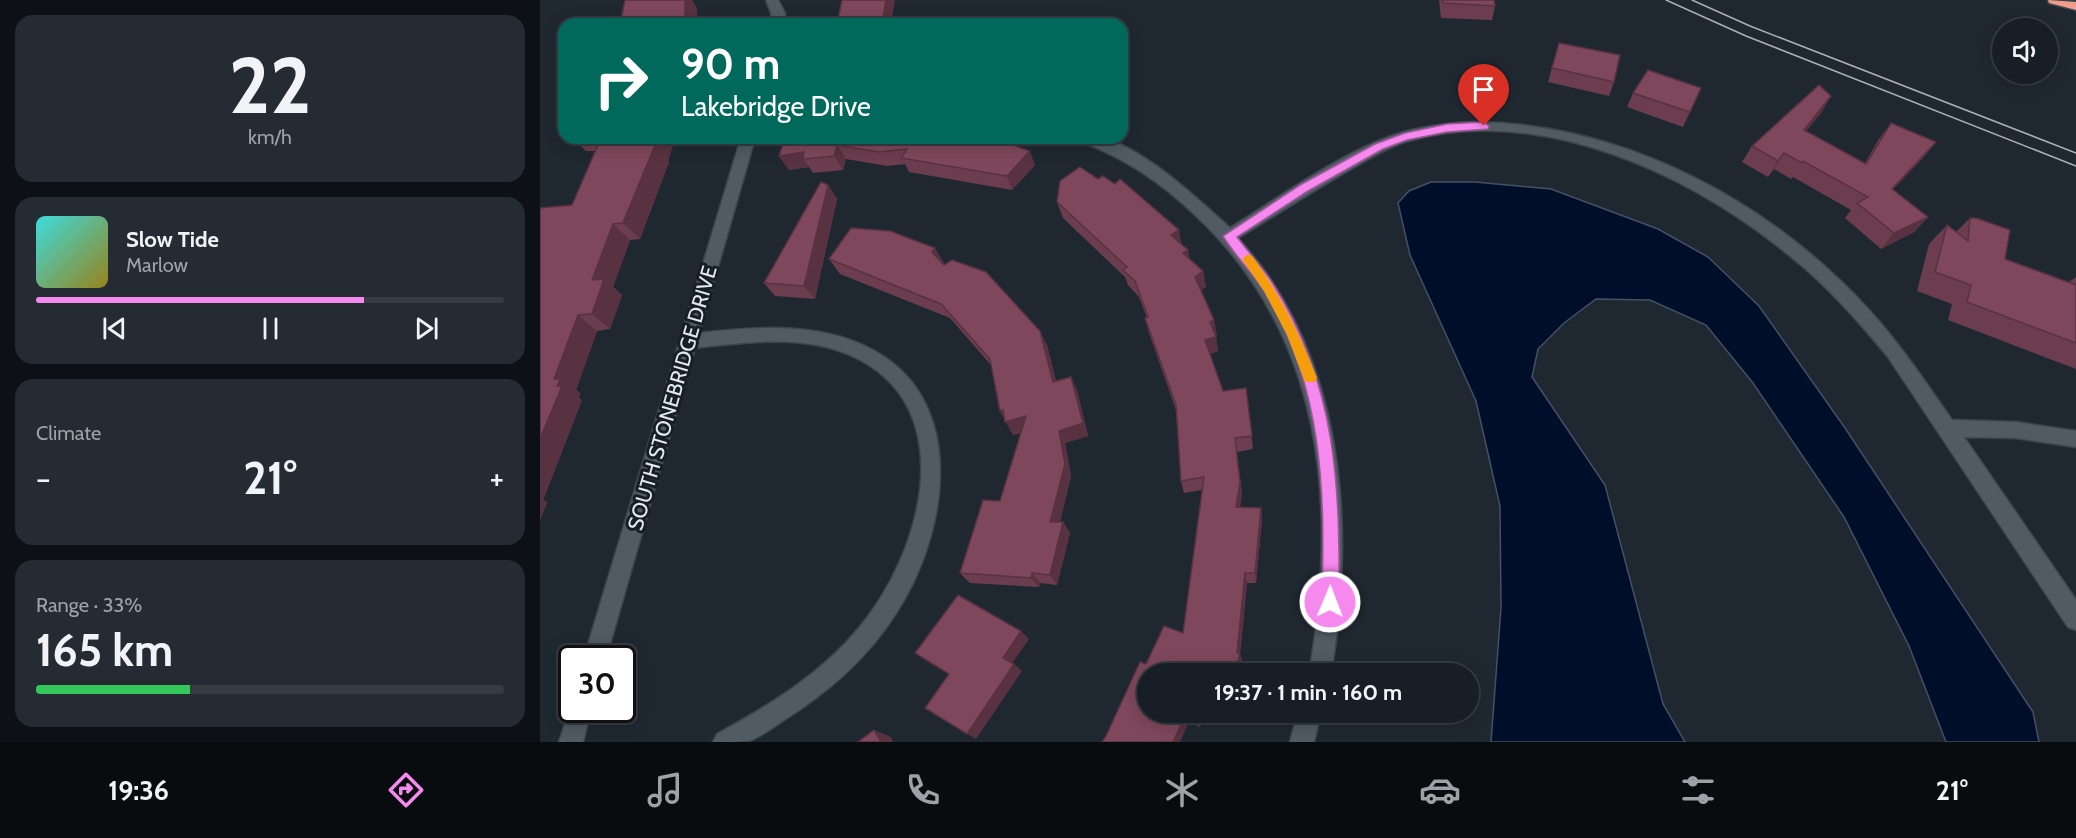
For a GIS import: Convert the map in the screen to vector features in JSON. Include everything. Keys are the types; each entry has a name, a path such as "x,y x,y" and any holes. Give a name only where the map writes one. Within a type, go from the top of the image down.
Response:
{"highway":[{"path":"2054,0 2076,6"}],"street":[{"path":"772,0 778,12 778,18"},
{"path":"1229,236 1304,188 1379,146 1405,137 1447,128 1484,126 1527,130 1580,140 1615,150 1676,175 1720,197 1764,225 1806,259 1851,302 1893,352 1947,428 2076,619"},
{"name":"SOUTH STONEBRIDGE DRIVE","path":"599,645 746,144"},
{"path":"1101,144 1121,153 1163,179 1202,209 1229,236 1268,287 1293,334 1313,388 1326,448 1332,515 1330,602 1322,663"},
{"path":"689,341 779,334 822,339 861,351 886,366 909,389 922,412 930,439 932,484 927,518 912,563 893,600 867,637 821,680 768,719 725,742"},
{"path":"1947,428 2016,430 2076,439"},
{"path":"571,742 576,723"},
{"path":"1302,742 1307,723"}],"water":[{"path":"1431,182 1475,182 1551,189 1658,229 1708,257 1759,306 1845,428 2033,712 2039,742 1946,742 1909,646 1844,517 1753,383 1706,325 1650,300 1596,299 1564,323 1538,349 1532,377 1605,485 1663,704 1685,742 1491,742 1501,608 1500,506 1476,401 1410,255 1398,203 1409,191"}],"building":[{"path":"625,0 685,0 685,18 621,18"},
{"path":"842,0 886,0 883,18 838,18"},
{"path":"1442,0 1494,0 1495,6 1443,3"},
{"path":"1559,43 1620,55 1614,82 1552,68"},
{"path":"1648,70 1701,88 1690,112 1633,93"},
{"path":"1819,85 1831,96 1804,130 1866,164 1891,123 1936,142 1892,189 1928,217 1894,233 1857,203 1868,197 1803,161 1802,163 1784,153 1778,161 1752,146"},
{"path":"598,144 655,145 623,223 613,224 592,280 604,279 592,314 578,315 554,379 560,379 557,386 562,386 540,439 540,208 572,205"},
{"path":"783,144 1010,144 1030,151 1007,176 901,158 907,149 879,152 837,145 834,156 803,159 804,152 779,156"},
{"path":"1080,167 1098,179 1103,176 1115,184 1120,179 1179,230 1171,235 1188,250 1183,253 1203,271 1195,277 1214,320 1210,322 1216,337 1205,340 1223,391 1246,388 1252,436 1235,438 1240,482 1236,507 1261,508 1255,573 1245,573 1237,653 1240,655 1237,663 1146,663 1164,626 1183,633 1204,477 1181,481 1176,405 1145,318 1148,317 1135,281 1123,270 1127,267 1057,202 1060,181"},
{"path":"821,182 828,185 804,286 764,283"},
{"path":"1970,218 2010,230 2005,259 2076,285 2076,343 1967,302 1971,285 1935,272 1947,225 1968,241"},
{"path":"851,228 890,231 935,248 932,252 944,265 952,260 986,272 1040,331 1053,382 1071,377 1083,423 1059,431 1065,464 1050,522 1063,522 1050,575 1032,573 1031,578 960,573 983,500 1000,501 1026,416 1005,422 1003,410 1000,411 990,359 941,304 829,259"},
{"path":"958,595 1021,631 1003,658 1014,664 967,734 925,708 949,674 915,653"},
{"path":"1137,669 1137,723 1182,723 1173,742 1102,742"},
{"path":"874,730 881,742 858,742"}],"tram line":[{"path":"1666,0 1746,36 2076,166"},
{"path":"1692,0 1750,26 2076,153"}],"slow traffic":[{"path":"1248,259 1268,287 1293,334 1310,378"}],"route":[{"path":"1330,602 1332,515 1326,448 1313,388 1293,334 1268,287 1229,236 1304,188 1379,146 1405,137 1447,128 1484,126"}]}
